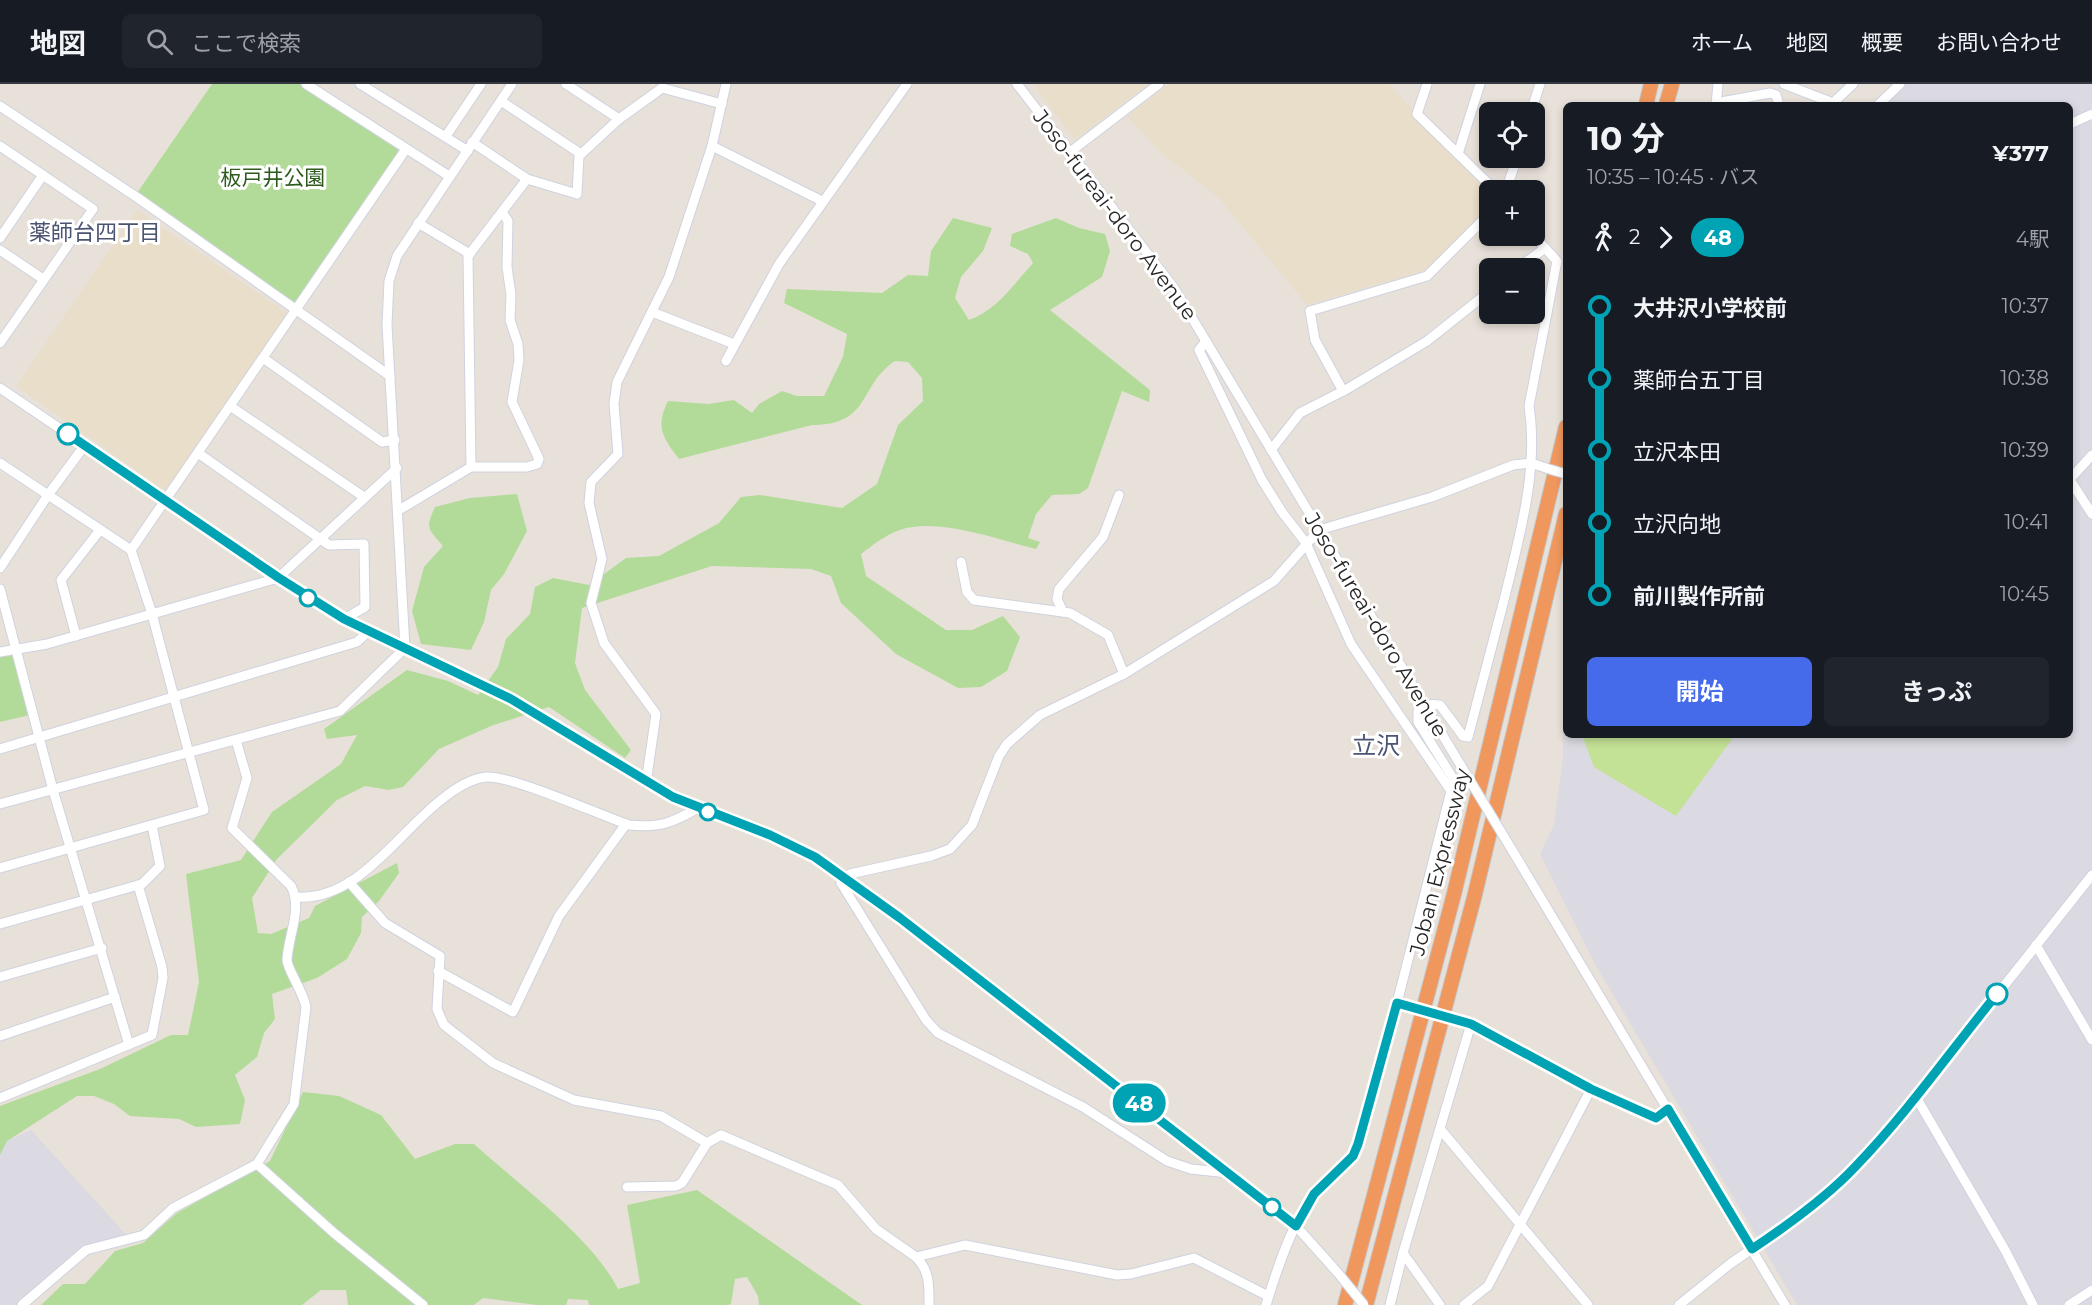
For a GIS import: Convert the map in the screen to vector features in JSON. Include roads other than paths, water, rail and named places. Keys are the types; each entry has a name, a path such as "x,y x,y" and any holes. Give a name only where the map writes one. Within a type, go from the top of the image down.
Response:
{"highway":[{"path":"1647,102 1652,84"},
{"path":"1667,102 1671,84"},
{"name":"Joban Expressway","path":"1345,1305 1455,894 1563,440"},
{"name":"Joban Expressway","path":"1365,1305 1474,898 1563,527"}],"street":[{"path":"306,84 449,176"},
{"path":"446,136 480,84"},
{"path":"0,804 340,711 405,648 397,468 387,326 389,281 397,256 512,84"},
{"path":"566,84 619,119"},
{"path":"646,783 656,714 604,643 591,603 602,559 589,503 591,482 618,454 614,404 617,382 669,277 712,146 726,84"},
{"path":"726,362 779,264 907,84"},
{"name":"Joso-fureai-doro Avenue","path":"1017,84 1174,288 1785,1305"},
{"path":"1070,152 1159,84"},
{"path":"1427,84 1417,114 1485,180"},
{"path":"1458,154 1480,84"},
{"path":"1534,102 1540,84"},
{"path":"1716,102 1718,84"},
{"path":"1784,84 1830,102"},
{"path":"1834,102 1853,84"},
{"path":"1881,102 1900,84"},
{"path":"363,85 446,136 527,179 577,194 581,154 659,86 722,105"},
{"path":"1726,102 1770,93 1776,95 1778,102"},
{"path":"501,101 581,154"},
{"path":"0,106 138,198 390,376"},
{"path":"2073,123 2092,114"},
{"path":"0,146 93,209 0,343"},
{"path":"712,146 822,201"},
{"path":"131,550 406,149"},
{"path":"0,238 43,175"},
{"path":"471,467 470,254 527,179"},
{"path":"399,510 471,467 527,467 537,464 539,459 512,402 519,360 518,344 510,320 512,295 507,267 508,221 502,212"},
{"path":"418,224 470,254"},
{"path":"1343,391 1315,340 1310,311 1427,276 1479,224"},
{"path":"916,1257 965,1245 1118,1275 1131,1274 1194,1258 1267,1301 1296,1226 1314,1194 1335,1176 1355,1150 1399,1004 1454,780 1418,722 1418,711 1424,704 1440,705 1463,736 1468,737 1517,546 1531,463 1533,429 1529,406 1557,261 1545,248 1532,258"},
{"path":"0,250 43,279"},
{"path":"1271,450 1300,413 1343,391 1427,341 1479,300"},
{"path":"652,312 734,344"},
{"path":"1206,341 1199,350 1211,380 1262,480 1282,513 1306,543 1351,644 1451,791"},
{"path":"264,358 382,442 395,440"},
{"path":"0,388 279,578 344,619 511,699 646,783 698,808 793,845 845,879 900,918 1296,1226 1365,1305"},
{"path":"231,406 364,497"},
{"path":"0,568 48,495 85,445"},
{"path":"198,453 329,545 364,543 365,608 344,619"},
{"path":"2073,477 2092,455"},
{"path":"0,463 131,550 152,614 204,810 0,868"},
{"path":"1228,1173 1191,1169 1167,1161 1083,1107 938,1033 926,1020 841,883 850,874 931,856 950,849 972,825 999,756 1007,744 1040,715 1124,674 1274,581 1319,530 1432,497 1514,465 1531,463 1563,473"},
{"path":"0,652 76,636 279,578 397,468"},
{"path":"2073,485 2092,514"},
{"path":"1063,612 1057,599 1059,589 1102,537 1119,495"},
{"path":"76,636 61,580 100,530"},
{"path":"961,562 967,592 974,600 1070,613 1108,635 1124,674"},
{"path":"0,589 53,790 102,948 129,1045"},
{"path":"0,749 357,642 369,632"},
{"path":"22,1305 86,1250 144,1235 173,1208 257,1164 294,1104 306,1007 304,994 287,963 297,897 291,886 232,828 247,778 236,740"},
{"path":"297,897 309,897 349,882 366,872 419,817 456,788 486,777 510,781 626,824 650,827 672,823 698,808"},
{"path":"438,971 513,1012 559,916 626,824"},
{"path":"0,924 138,885 160,866 152,825"},
{"path":"1680,1305 1792,1221 1854,1169 1916,1097 2092,875"},
{"path":"349,882 385,923 440,956 437,1009 444,1025 493,1063 574,1100 661,1116 707,1143"},
{"path":"0,1098 152,1035 163,978 162,966 138,885"},
{"path":"2036,945 2092,1040"},
{"path":"0,977 102,948"},
{"path":"0,1036 116,997"},
{"path":"1399,1004 1471,1024 1591,1089 1656,1118 1668,1109"},
{"path":"1390,1305 1403,1253 1471,1024"},
{"path":"1464,1305 1488,1286 1591,1089"},
{"path":"1916,1097 2005,1250 2033,1305"},
{"path":"1441,1130 1588,1305"},
{"path":"627,1187 676,1186 682,1183 707,1143 722,1135 838,1185 876,1229 925,1265 929,1280 929,1305"},
{"path":"257,1164 334,1233 423,1305"},
{"path":"1403,1253 1440,1305"},
{"path":"2069,1305 2092,1290"}],"district":[{"name":"薬師台四丁目","path":"95,232"},
{"name":"立沢","path":"1376,746"}],"park label":[{"name":"板戸井公園","path":"273,178"}]}
